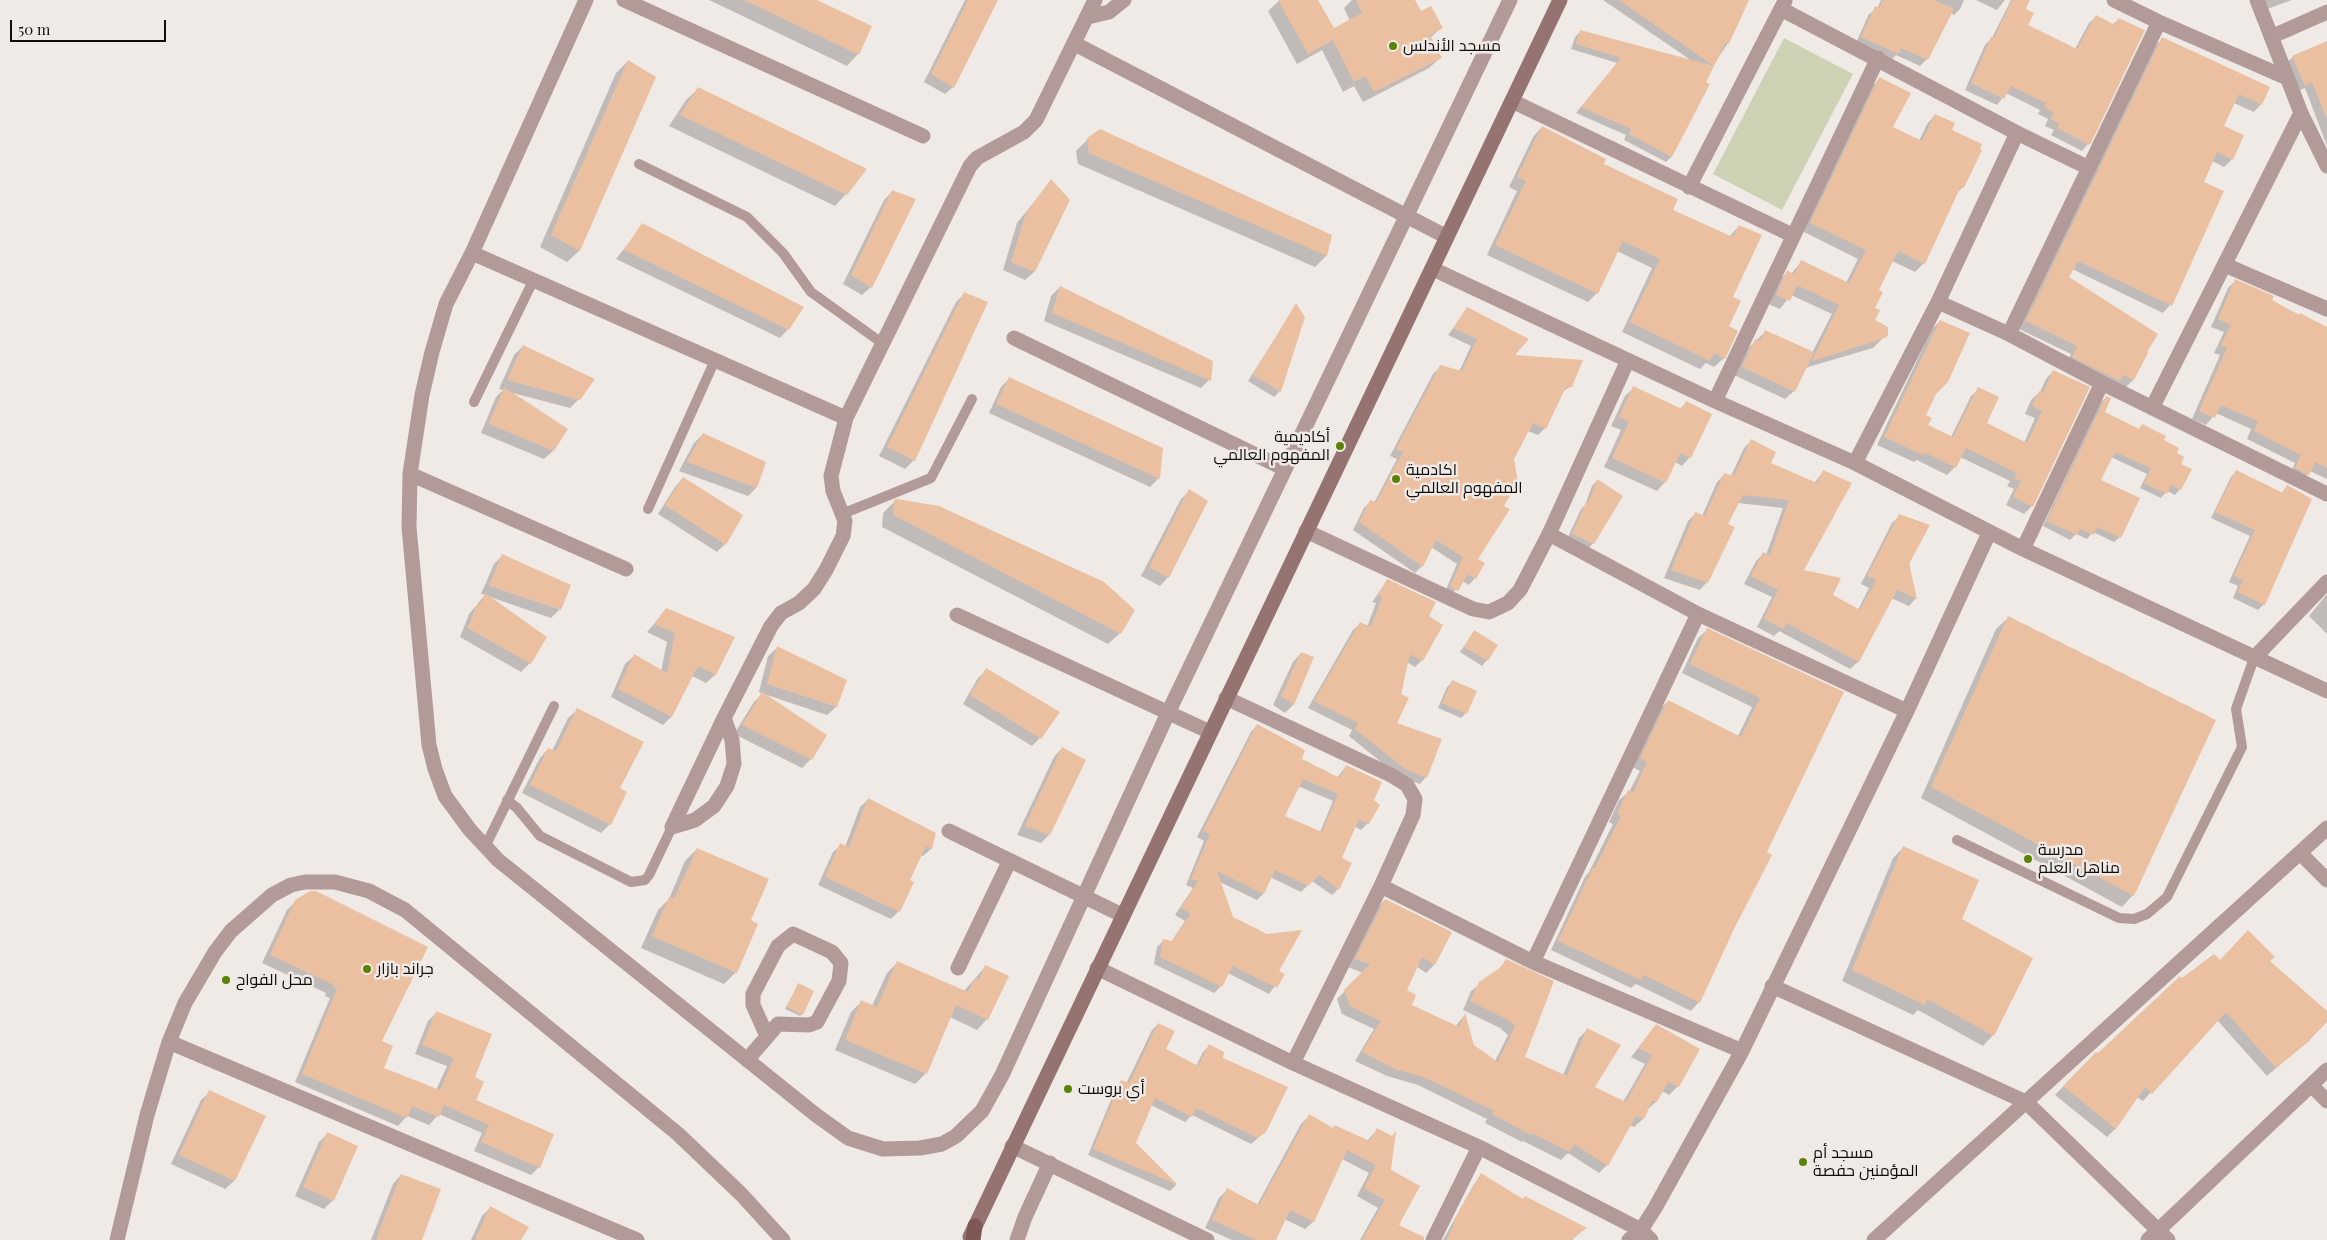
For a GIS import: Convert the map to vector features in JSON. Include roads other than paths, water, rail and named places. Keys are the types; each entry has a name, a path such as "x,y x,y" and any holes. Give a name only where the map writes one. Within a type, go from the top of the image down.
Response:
{"main road":[{"path":"968,1240 974,1233 1012,1146 1560,0"}],"street":[{"path":"586,0 472,253 446,304 422,395 410,474 409,527 429,744 445,796 470,830 498,860 746,1060 848,1138 883,1149 920,1148 942,1144 956,1136 982,1111 1002,1075 1168,713 1510,0"},
{"path":"624,0 923,136"},
{"path":"672,826 724,718 776,618 807,596 826,570 842,536 844,521 833,491 830,476 839,450 846,418 970,166 977,158 1024,132 1036,120 1095,0"},
{"path":"1088,17 1109,12 1124,0"},
{"path":"2114,0 2159,22 2287,78"},
{"path":"2257,0 2273,36 2287,78 2327,166"},
{"path":"1689,187 1784,4 1878,58 2017,133 2089,168"},
{"path":"2273,36 2327,12"},
{"path":"2009,334 2159,22"},
{"path":"1075,44 1447,237"},
{"path":"1714,401 1792,234 1878,58"},
{"path":"1512,101 1689,187 1792,234"},
{"path":"2152,408 2302,113"},
{"path":"1855,463 1938,302 2017,133"},
{"path":"472,253 846,418"},
{"path":"2225,265 2327,309"},
{"path":"1433,269 1714,401 1855,463 1989,533 2327,691"},
{"path":"1938,302 2009,334 2102,383 2327,494"},
{"path":"1014,338 1285,469"},
{"path":"1306,531 1472,609 1490,612 1508,603 1520,590 1549,534 1628,360"},
{"path":"2023,549 2102,383"},
{"path":"410,474 626,569"},
{"path":"1646,1235 1655,1208 1742,1051 1907,711 1989,533"},
{"path":"1549,534 1698,614 1907,711"},
{"path":"2254,658 2327,582"},
{"path":"957,614 1210,732"},
{"path":"1534,962 1698,614"},
{"path":"1226,698 1391,774 1407,785 1415,799 1414,815 1293,1064"},
{"path":"672,826 695,820 714,806 727,786 734,764 732,740 724,718"},
{"path":"1874,1240 2327,828"},
{"path":"948,831 1083,898 1122,915"},
{"path":"2300,853 2327,880"},
{"path":"958,968 1009,862"},
{"path":"117,1240 147,1114 168,1042 185,1003 215,952 230,931 272,895 291,885 305,882 335,882 369,891 405,910 678,1134 742,1195 784,1240"},
{"path":"1381,886 1534,962 1742,1051"},
{"path":"746,1060 778,1024 809,1024 817,1022 840,981 841,963 832,952 793,934 778,946 753,994 753,1005 766,1036"},
{"path":"1097,968 1293,1064 1479,1147 1646,1235"},
{"path":"1772,986 2026,1102 2158,1237 2327,1070"},
{"path":"168,1042 637,1240"},
{"path":"2311,1085 2327,1101"},
{"path":"1012,1146 1207,1240"},
{"path":"1433,1240 1479,1147"},
{"path":"1017,1240 1025,1217 1050,1163"},
{"path":"1177,1225 1188,1240"},
{"path":"1629,1240 1646,1235"}],"lane":[{"path":"639,164 747,216 783,253 811,292 882,343"},
{"path":"474,402 534,279"},
{"path":"648,508 715,360"},
{"path":"842,514 930,478 972,398"},
{"path":"1957,840 2119,918 2134,919 2147,914 2167,897 2242,747 2236,709 2254,658"},
{"path":"485,847 554,706"},
{"path":"507,800 517,808 540,836 631,882 645,880 649,876 672,826"}],"place":[{"name":"مسجد الأندلس","path":"1393,46"},
{"name":"أكاديمية المفهوم العالمي","path":"1340,446"},
{"name":"اكادمية المفهوم العالمي","path":"1396,479"},
{"name":"مدرسة مناهل العلم","path":"2028,859"},
{"name":"جراند بازار","path":"367,969"},
{"name":"محل الفواح","path":"226,980"},
{"name":"أي بروست","path":"1068,1089"},
{"name":"مسجد أم المؤمنين حفصة","path":"1803,1162"}]}
